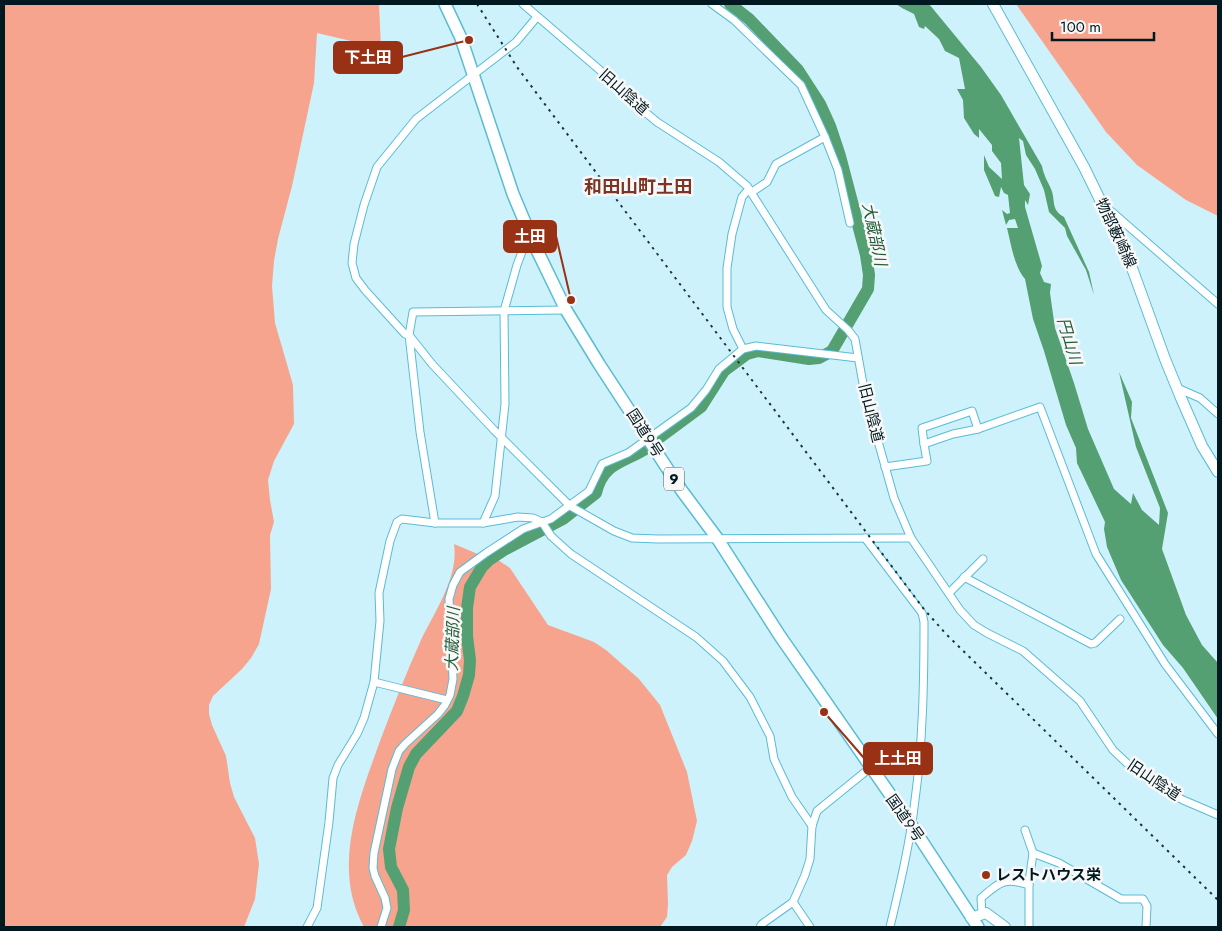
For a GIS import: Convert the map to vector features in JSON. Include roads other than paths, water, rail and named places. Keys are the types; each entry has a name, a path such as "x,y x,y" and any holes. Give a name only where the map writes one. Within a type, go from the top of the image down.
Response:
{"highway":[{"name":"国道9号","path":"445,4 461,38 513,194 566,310 682,491 717,538 780,636 870,768 977,919"}],"main road":[{"name":"物部藪崎線","path":"993,4 1104,207 1128,257 1176,388 1202,446 1218,472"},
{"path":"977,919 988,914 1005,927"}],"street":[{"name":"旧山陰道","path":"523,4 616,84 656,122 719,162 750,191 763,209 769,223 826,310 855,339 865,395 894,498 911,538 960,610 974,624 987,633 1023,651 1080,701 1113,750 1131,767 1159,787 1218,815"},
{"path":"712,4 734,20 801,85 838,170 850,223"},
{"path":"537,17 516,42 416,119 377,167 364,205 354,244 352,263 356,278 405,334 409,335 432,364 570,506 614,531 632,538 658,539 911,538"},
{"path":"743,349 732,330 727,307 727,268 732,234 742,197 767,182 776,164 825,137"},
{"path":"1104,207 1218,304"},
{"path":"483,523 495,496 505,404 504,311 517,265 525,244 531,237"},
{"path":"435,523 420,432 409,335 413,312 566,310"},
{"path":"381,927 387,908 373,868 374,853 392,769 405,744 438,714 448,700 454,680 449,598 460,572 523,529 551,519 570,506 589,491 602,464 628,454 692,408 719,369 743,349 756,346 858,358"},
{"path":"1176,388 1200,398 1218,414"},
{"path":"924,444 954,434 978,430 1040,407 1096,554 1166,664 1218,734"},
{"path":"885,467 927,462 922,428 972,412 978,430"},
{"path":"307,927 317,908 330,822 333,778 338,765 357,734 364,718 374,682 380,621 379,593 390,541 397,522 402,519 435,523 483,523 518,517 533,518 542,522 551,536 571,554 696,637 723,661 750,697 770,736 774,759 780,774 792,797 812,826"},
{"path":"865,538 922,613 924,622 924,697 916,799 899,891 890,927"},
{"path":"949,593 983,559"},
{"path":"964,577 1091,644 1095,643 1120,619"},
{"path":"374,682 448,700"},
{"path":"760,927 793,902 810,859 812,826 817,811 870,768"},
{"path":"1025,830 1033,854 1029,885 1029,927"},
{"path":"1033,854 1059,863 1121,899 1143,899 1146,906 1146,927"},
{"path":"977,919 981,898 1000,882 1015,880 1029,885"},
{"path":"793,902 810,927"}],"waterway":[{"name":"大蔵部川","path":"659,438 701,407 724,371 747,354 758,351 809,359 819,358 832,351 868,289 869,275 866,255 840,156 820,104 798,70 749,19 730,4"},
{"name":"大蔵部川","path":"399,927 404,910 403,890 391,867 389,849 397,808 409,767 416,754 457,711 463,696 469,675 470,660 467,636 467,608 470,587 482,567 489,560 563,519 596,493 599,483 609,469 647,448"}],"railway":[{"path":"477,4 517,67 923,608 946,634 1218,900"}],"place":[{"name":"下土田","path":"469,40"},
{"name":"土田","path":"571,300"},
{"name":"上土田","path":"824,712"},
{"name":"レストハウス栄","path":"986,875"}],"district":[{"name":"和田山町土田","path":"638,187"}],"water label":[{"name":"円山川","path":"1070,341"}]}
